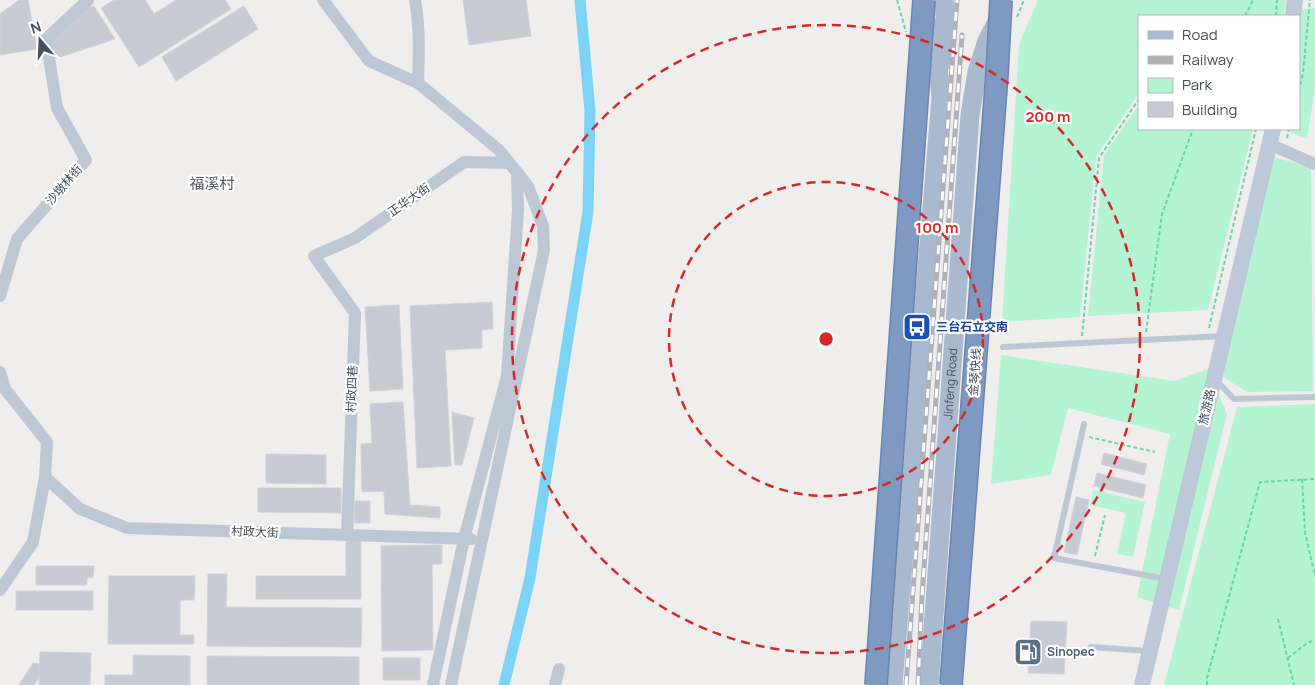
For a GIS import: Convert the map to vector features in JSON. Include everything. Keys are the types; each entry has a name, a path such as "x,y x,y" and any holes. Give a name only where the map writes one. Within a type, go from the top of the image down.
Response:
{"highway":[{"path":"876,685 924,0"},
{"name":"金琴快线","path":"951,685 998,74 1001,0"}],"main road":[{"path":"919,0 937,56 941,97"},
{"path":"893,685 946,30 944,0"},
{"name":"Jinfeng Road","path":"929,685 970,115 977,72 987,41 1009,0"}],"street":[{"name":"沙墩林街","path":"0,296 17,239 86,160 57,108 46,39 88,0"},
{"path":"323,0 369,60 418,84 499,150 528,186 543,226 544,250 451,685"},
{"path":"415,0 419,39 418,84"},
{"path":"1293,15 1295,0"},
{"path":"1271,136 1315,164"},
{"name":"旅游路","path":"1142,685 1271,136"},
{"name":"正华大街","path":"314,256 355,238 464,162 513,168"},
{"path":"433,685 464,539 507,376 518,210 513,168"},
{"name":"村政四巷","path":"314,256 355,313 347,535"},
{"path":"0,372 5,390 47,442 45,477 32,542 0,590"},
{"name":"村政大街","path":"45,477 80,509 126,528 482,540"},
{"path":"555,685 559,669"}],"lane":[{"path":"1002,347 1223,336"},
{"path":"1214,377 1234,399 1315,397"},
{"path":"1084,424 1054,558 1166,579"},
{"path":"1091,647 1149,651"}],"path":[{"path":"1246,15 1253,0"},
{"path":"1276,15 1277,0"},
{"path":"1300,86 1310,0"},
{"path":"1082,344 1099,158 1138,100"},
{"path":"1145,340 1162,214 1193,130"},
{"path":"1206,337 1256,130"},
{"path":"1082,436 1155,452"},
{"path":"1302,479 1305,532 1315,576"},
{"path":"1207,685 1207,678 1222,618 1260,482 1315,479"},
{"path":"1093,566 1105,515"},
{"path":"1278,618 1294,685"},
{"path":"1288,658 1307,643 1315,640"}],"green space":[{"path":"1038,0 1286,0 1284,15 1138,15 1138,94 1096,157 1080,317 1002,322 1019,44"},
{"path":"1315,8 1315,89 1307,139 1285,130 1300,130 1300,10"},
{"path":"1138,106 1138,130 1253,130 1208,310 1088,316 1104,155"},
{"path":"1273,157 1311,167 1313,391 1247,392 1220,375"},
{"path":"1001,355 1174,381 1208,369 1227,414 1179,610 1137,597 1170,434 1068,408 1051,475 991,484"},
{"path":"1315,404 1315,685 1164,685 1237,407"},
{"path":"1093,490 1145,502 1133,557 1117,554 1126,513 1090,505"}],"building":[{"path":"19,0 28,0 37,49 0,55 0,14"},
{"path":"114,0 145,0 154,14 176,0 225,0 231,9 139,67 101,8"},
{"path":"463,0 526,0 531,36 469,45"},
{"path":"94,6 115,39 51,60 49,39 81,10"},
{"path":"244,6 258,29 176,81 162,57"},
{"path":"492,302 493,329 482,330 482,348 445,350 451,466 417,468 410,306"},
{"path":"399,305 403,389 370,391 365,307"},
{"path":"403,402 410,505 440,507 440,518 385,514 384,491 362,492 361,444 372,443 370,404"},
{"path":"452,412 474,418 462,465 455,465"},
{"path":"1104,453 1147,464 1144,475 1101,464"},
{"path":"266,454 326,455 326,484 266,483"},
{"path":"1097,473 1146,485 1143,498 1094,486"},
{"path":"258,488 341,488 341,513 258,512"},
{"path":"1076,497 1089,500 1077,555 1064,552"},
{"path":"355,501 370,501 370,523 354,523"},
{"path":"346,540 361,540 361,599 256,599 256,576 346,576"},
{"path":"442,545 442,564 432,564 433,650 382,651 381,546"},
{"path":"36,566 94,566 93,577 87,578 87,585 36,585"},
{"path":"208,574 227,574 226,607 362,608 361,647 207,646"},
{"path":"109,576 195,576 194,600 180,600 180,635 194,635 194,644 108,644"},
{"path":"16,591 93,591 93,610 16,610"},
{"path":"1031,621 1067,622 1064,674 1028,673"},
{"path":"40,652 91,653 90,685 39,685"},
{"path":"133,655 190,656 190,685 105,685 105,675 133,675"},
{"path":"207,656 359,657 359,685 207,685"},
{"path":"383,658 420,658 420,680 383,680"},
{"path":"33,663 40,664 39,678 34,685 19,685"}],"waterway":[{"path":"504,685 530,578 588,212 590,111 580,0"}],"railway":[{"path":"906,685 957,0"},
{"path":"918,685 922,596 962,35"}],"place":[{"name":"三台石立交南","path":"917,327"},
{"name":"Sinopec","path":"1028,652"}],"district":[{"name":"福溪村","path":"212,184"}]}
